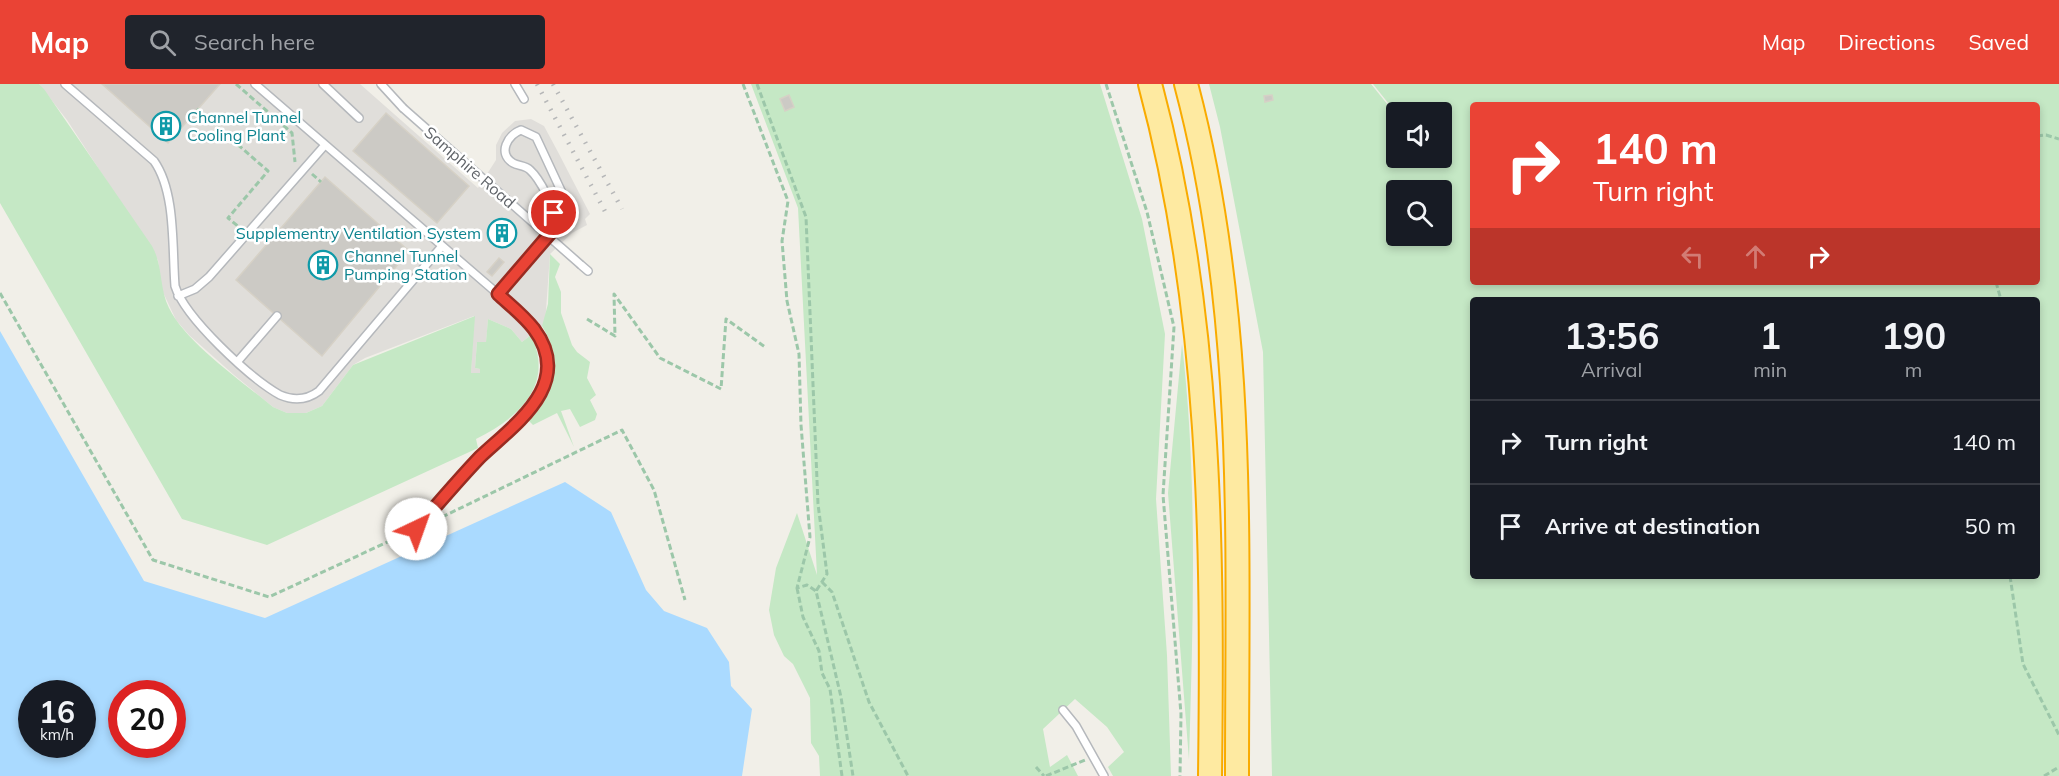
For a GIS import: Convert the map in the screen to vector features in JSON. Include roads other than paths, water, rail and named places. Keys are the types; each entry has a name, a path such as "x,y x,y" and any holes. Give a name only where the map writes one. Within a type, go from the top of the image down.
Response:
{"highway":[{"path":"1150,84 1184,245 1205,421 1209,528 1210,776"},
{"path":"1186,84 1209,180 1222,256 1231,342 1240,560 1237,776"},
{"path":"1199,776 1210,654"}],"lane":[{"path":"64,84 154,160 168,194 178,296 200,328 280,395 292,399 315,394 442,246"},
{"path":"255,84 498,294 538,336 547,360 545,382 534,405 522,420 479,459 416,529"},
{"path":"322,84 358,117"},
{"name":"Samphire Road","path":"381,84 403,108 588,271"},
{"path":"515,84 524,99"},
{"path":"498,294 553,230 556,220 531,170 510,161 506,155 506,142 515,132 528,131 536,136 570,210"},
{"path":"178,296 195,289 209,277 325,145"},
{"path":"238,361 277,316"},
{"path":"1063,710 1076,726 1104,776"}],"water":[{"path":"0,331 144,581 265,618 565,482 611,512 646,590 664,611 707,628 729,662 731,686 752,709 742,776 0,776"}],"railway":[{"path":"537,84 608,217"},
{"path":"553,84 622,209"}],"place":[{"name":"Channel Tunnel Cooling Plant","path":"166,126"},
{"name":"Supplementry Ventilation System","path":"502,233"},
{"name":"Channel Tunnel Pumping Station","path":"323,265"}]}
